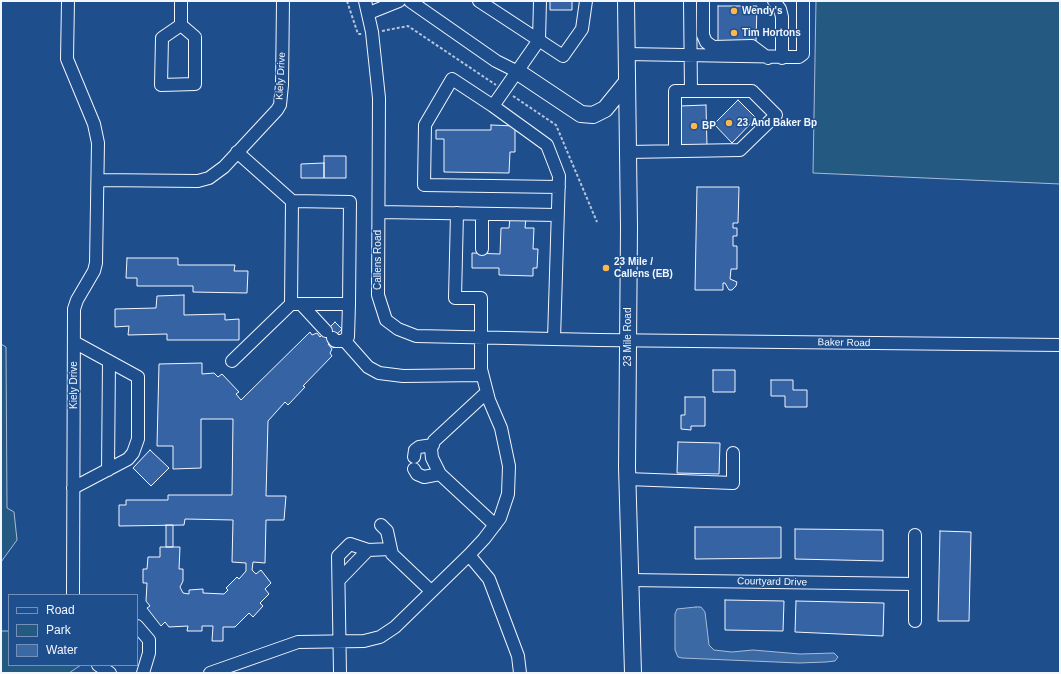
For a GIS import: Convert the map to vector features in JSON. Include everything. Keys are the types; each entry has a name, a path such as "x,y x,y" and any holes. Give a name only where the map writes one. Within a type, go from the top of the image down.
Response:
{"main road":[{"name":"23 Mile Road","path":"626,1 629,341 627,479 633,673"},
{"path":"518,72 576,113 588,115 598,113 605,109 627,82"}],"street":[{"name":"Kiely Drive","path":"68,1 67,59 97,133 98,180 96,263 92,276 76,304 74,342 73,594"},
{"path":"181,1 181,25 195,37 195,84 161,85 162,38 181,25"},
{"name":"Kiely Drive","path":"98,180 198,181 216,174 278,110 280,105 282,85 283,1"},
{"name":"Callens Road","path":"365,1 368,13 379,98 378,295 386,320 398,329 416,336 629,341"},
{"path":"368,13 399,1"},
{"path":"410,1 496,61 518,72"},
{"path":"479,1 563,56 582,29 586,10 586,1"},
{"path":"493,106 540,40 540,1"},
{"path":"690,1 691,91"},
{"path":"703,1 703,35 706,42 713,47 752,46 768,58"},
{"path":"774,1 780,9 782,17 782,58"},
{"path":"626,54 768,58 799,57 803,54 803,1"},
{"path":"554,339 557,215 559,187 559,176 547,145 493,106 452,79 425,125 424,185 559,187"},
{"path":"628,152 740,150 776,115 752,91 675,92 675,151"},
{"path":"237,152 292,201 350,202 348,336 335,337"},
{"path":"292,201 296,304 368,367 379,373 403,376 482,375"},
{"path":"378,212 557,215"},
{"path":"216,672 298,642 364,641 380,637 395,627 469,554 500,518 508,494 509,466 501,428 482,375 481,298 455,298 457,213"},
{"path":"482,214 482,249"},
{"path":"232,362 296,304 349,304"},
{"name":"Baker Road","path":"629,341 1060,345"},
{"path":"73,488 128,458 133,453 138,439 138,377 74,342"},
{"path":"108,470 109,361"},
{"path":"487,392 434,441 432,458 440,474 495,525"},
{"path":"433,445 419,447 415,450 414,463 417,474 424,477 440,474"},
{"path":"627,479 733,483 734,453"},
{"path":"381,525 387,531 392,554 431,591"},
{"path":"915,621 916,535"},
{"path":"340,673 341,641 338,556 350,544 368,550 390,549"},
{"path":"339,580 368,550"},
{"path":"469,554 488,579 518,656 520,673"},
{"name":"Courtyard Drive","path":"629,580 915,584"},
{"path":"138,627 149,640 155,651 143,673"},
{"path":"100,666 110,673"}],"green space":[{"path":"816,1 1060,1 1060,184 813,173"},
{"path":"1,344 6,347 7,508 14,512 17,540 1,562"},
{"path":"1,631 8,631 8,666 80,666 69,673 1,673"}],"water":[{"path":"701,607 705,612 709,645 714,650 732,652 753,650 800,654 834,653 838,657 835,661 799,663 678,657 675,650 675,614 677,609"}],"building":[{"path":"550,1 572,1 572,10 550,10"},
{"path":"718,6 757,6 756,41 718,41"},
{"path":"738,100 756,118 732,143 714,124"},
{"path":"706,105 707,147 681,147 680,106"},
{"path":"491,125 515,126 515,152 510,152 509,173 444,172 444,139 436,139 436,130 491,130"},
{"path":"324,156 346,156 346,178 324,178"},
{"path":"324,163 324,178 301,178 301,164"},
{"path":"697,187 739,187 738,223 733,223 733,228 737,228 737,236 733,236 733,246 737,246 737,269 731,269 730,279 737,282 736,286 732,290 729,290 725,283 723,283 723,290 695,290"},
{"path":"510,218 526,218 525,228 534,228 533,249 538,249 537,268 533,268 533,276 499,275 499,268 472,268 472,253 500,254 501,228 509,228"},
{"path":"127,258 178,258 178,265 235,265 234,271 248,271 247,293 193,292 193,286 137,286 137,278 126,278"},
{"path":"184,295 184,315 225,314 225,320 239,319 239,340 167,340 167,334 128,335 129,326 115,327 115,309 156,308 157,296"},
{"path":"335,322 342,329 328,344 332,349 330,353 332,356 303,386 305,387 288,405 285,402 268,421 266,496 286,496 284,520 266,520 265,563 253,562 252,570 256,574 261,570 271,583 265,589 269,594 260,603 263,606 253,617 249,613 235,627 223,627 223,641 212,641 213,626 202,626 202,631 187,631 188,626 169,627 165,622 161,626 147,608 150,606 146,601 147,583 143,583 143,569 147,569 148,557 160,557 160,547 180,547 179,569 183,569 183,581 180,587 183,593 189,594 189,590 203,589 203,593 224,594 228,590 226,588 237,577 239,579 246,571 246,563 232,562 233,520 185,519 184,525 119,526 119,505 126,505 126,500 168,500 168,495 232,495 233,419 201,419 201,468 173,469 173,446 157,446 159,364 202,363 202,374 214,373 218,377 222,374 239,392 236,394 241,400 310,332 312,335 317,333 320,337"},
{"path":"713,370 735,370 735,392 713,392"},
{"path":"771,380 793,380 793,390 807,390 807,407 785,407 785,396 771,396"},
{"path":"685,397 705,397 705,426 691,426 691,430 681,429 681,415 685,415"},
{"path":"678,442 720,443 719,474 677,473"},
{"path":"150,450 169,468 151,486 133,468"},
{"path":"166,525 173,525 173,547 166,547"},
{"path":"695,527 781,527 781,558 695,559"},
{"path":"795,529 883,530 883,561 795,559"},
{"path":"940,531 971,532 969,621 938,621"},
{"path":"725,600 784,601 783,631 725,630"},
{"path":"796,601 884,603 883,636 795,632"}],"place":[{"name":"Wendy's","path":"734,11"},
{"name":"Tim Hortons","path":"734,33"},
{"name":"23 And Baker Bp","path":"729,123"},
{"name":"BP","path":"694,126"},
{"name":"23 Mile / Callens (EB)","path":"606,268"}]}
